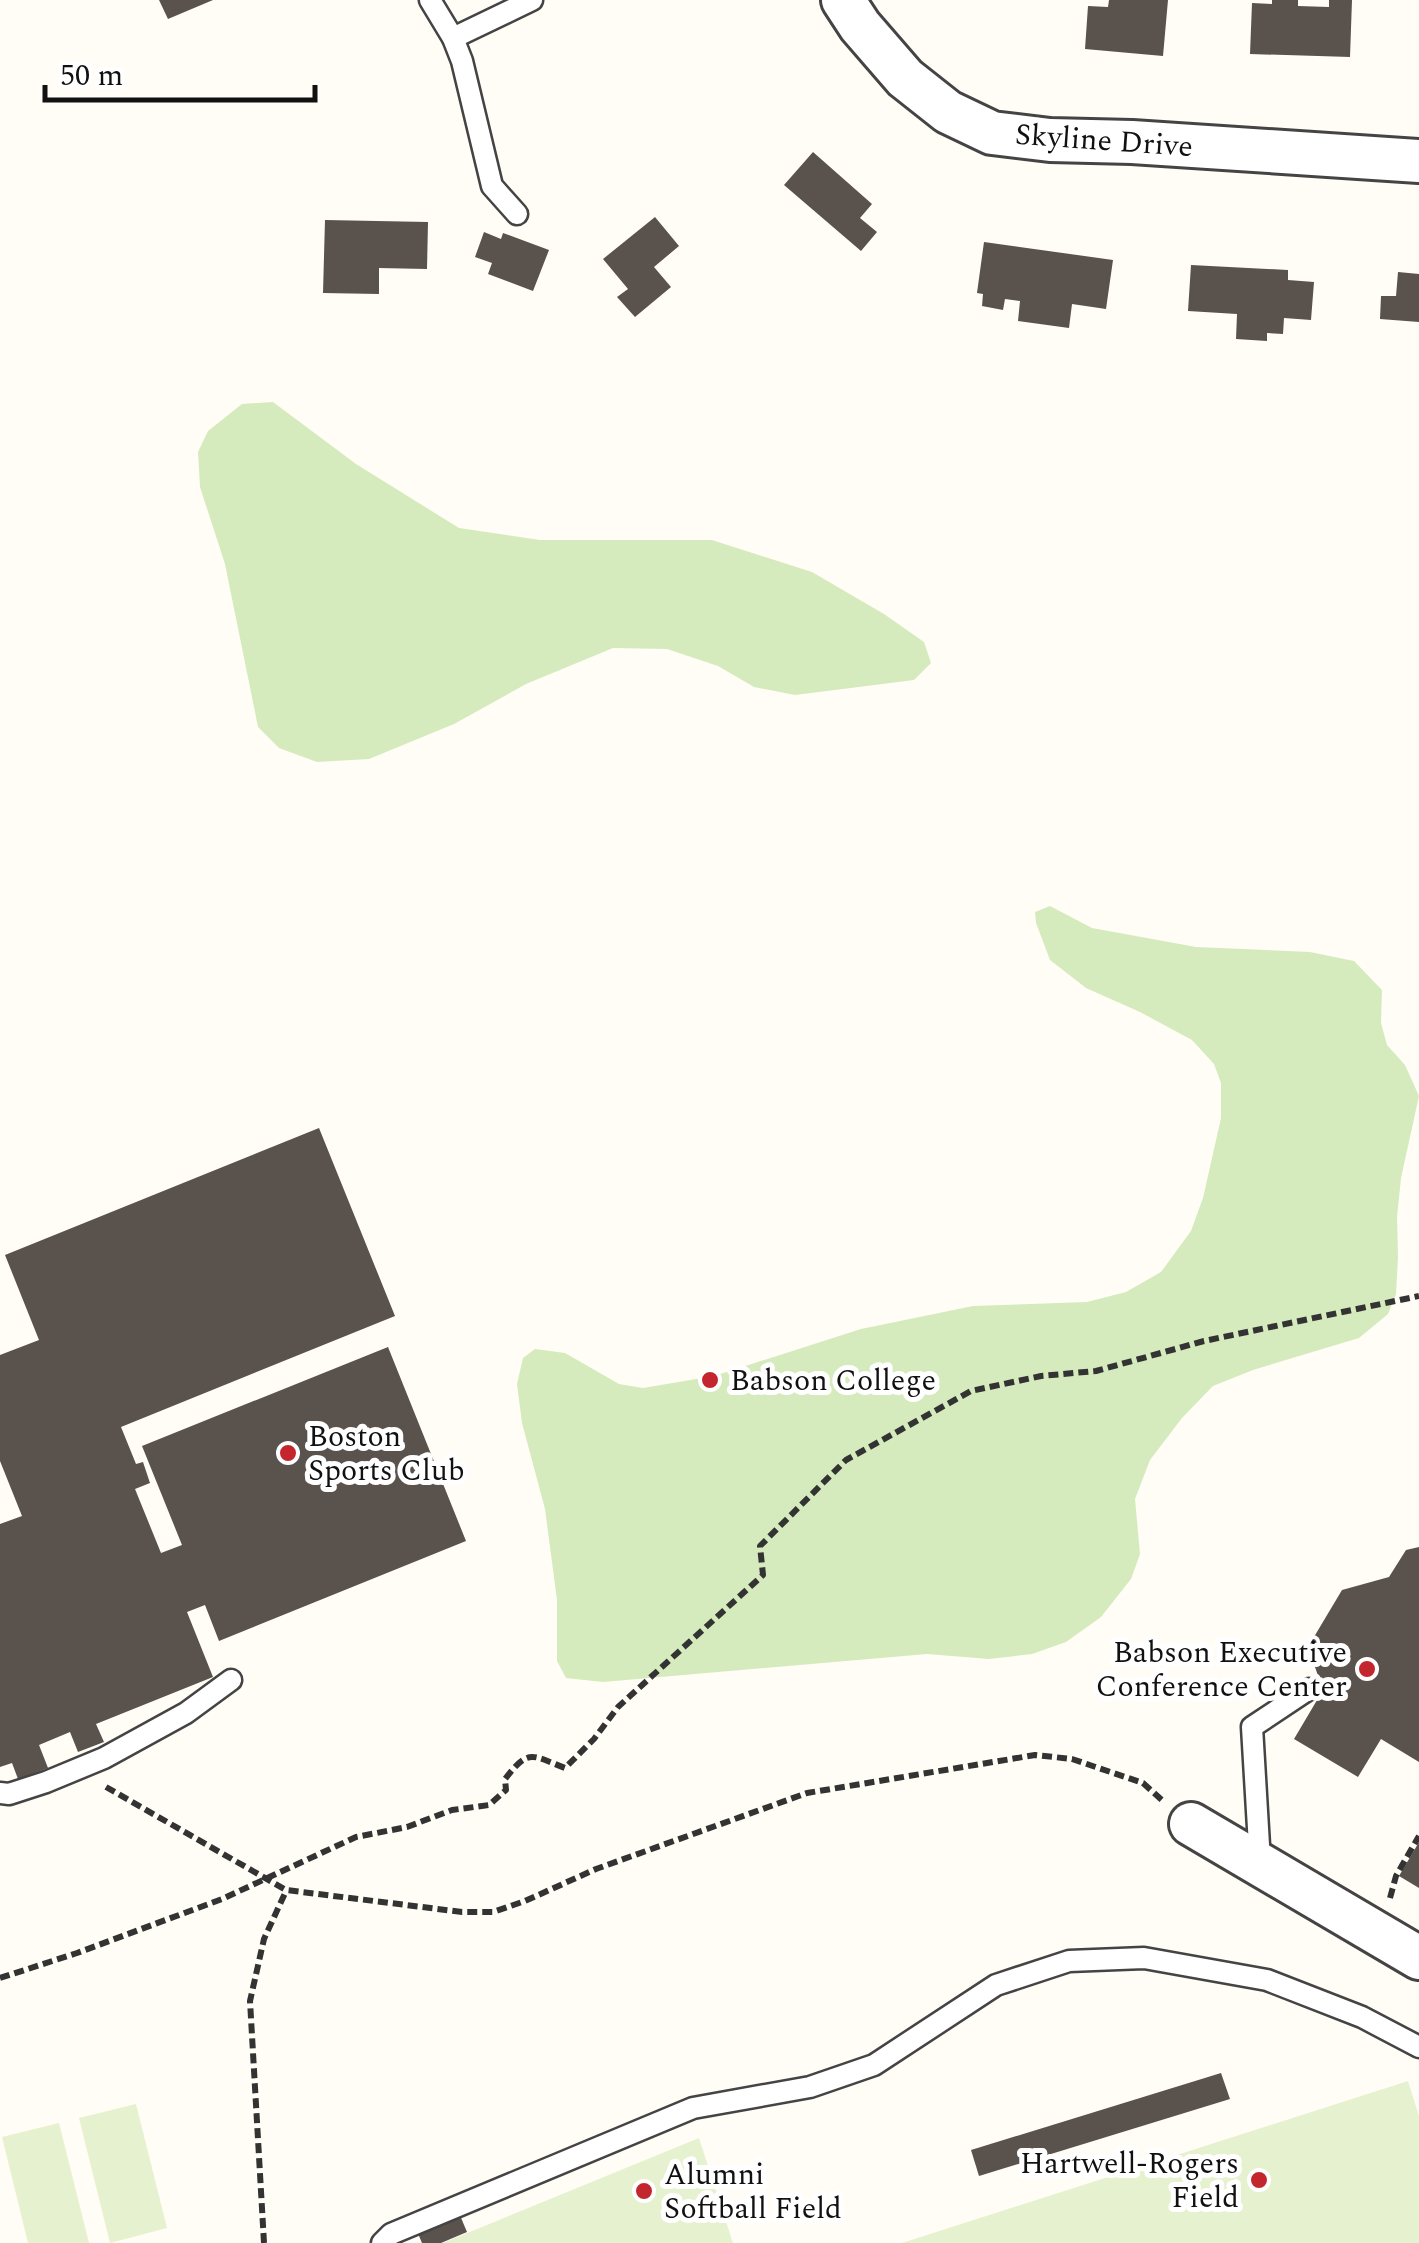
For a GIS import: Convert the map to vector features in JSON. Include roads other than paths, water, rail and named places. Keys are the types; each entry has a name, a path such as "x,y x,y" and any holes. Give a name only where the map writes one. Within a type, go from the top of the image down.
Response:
{"street":[{"name":"Skyline Drive","path":"844,0 860,26 905,78 948,112 992,132 1050,140 1419,161"},
{"path":"1191,1824 1419,1958"}],"lane":[{"path":"430,0 452,38 468,83 492,186 517,214"},
{"path":"452,38 532,0"},
{"path":"0,1793 9,1794 104,1758 186,1714 231,1680"},
{"path":"1260,1864 1252,1728 1309,1689"},
{"path":"382,2243 391,2234 693,2108 810,2087 874,2065 996,1985 1068,1961 1144,1958 1267,1980 1362,2017 1419,2048"}],"place":[{"name":"Babson College","path":"710,1380"},
{"name":"Boston Sports Club","path":"288,1453"},
{"name":"Babson Executive Conference Center","path":"1367,1669"},
{"name":"Hartwell-Rogers Field","path":"1259,2180"},
{"name":"Alumni Softball Field","path":"644,2191"}]}
